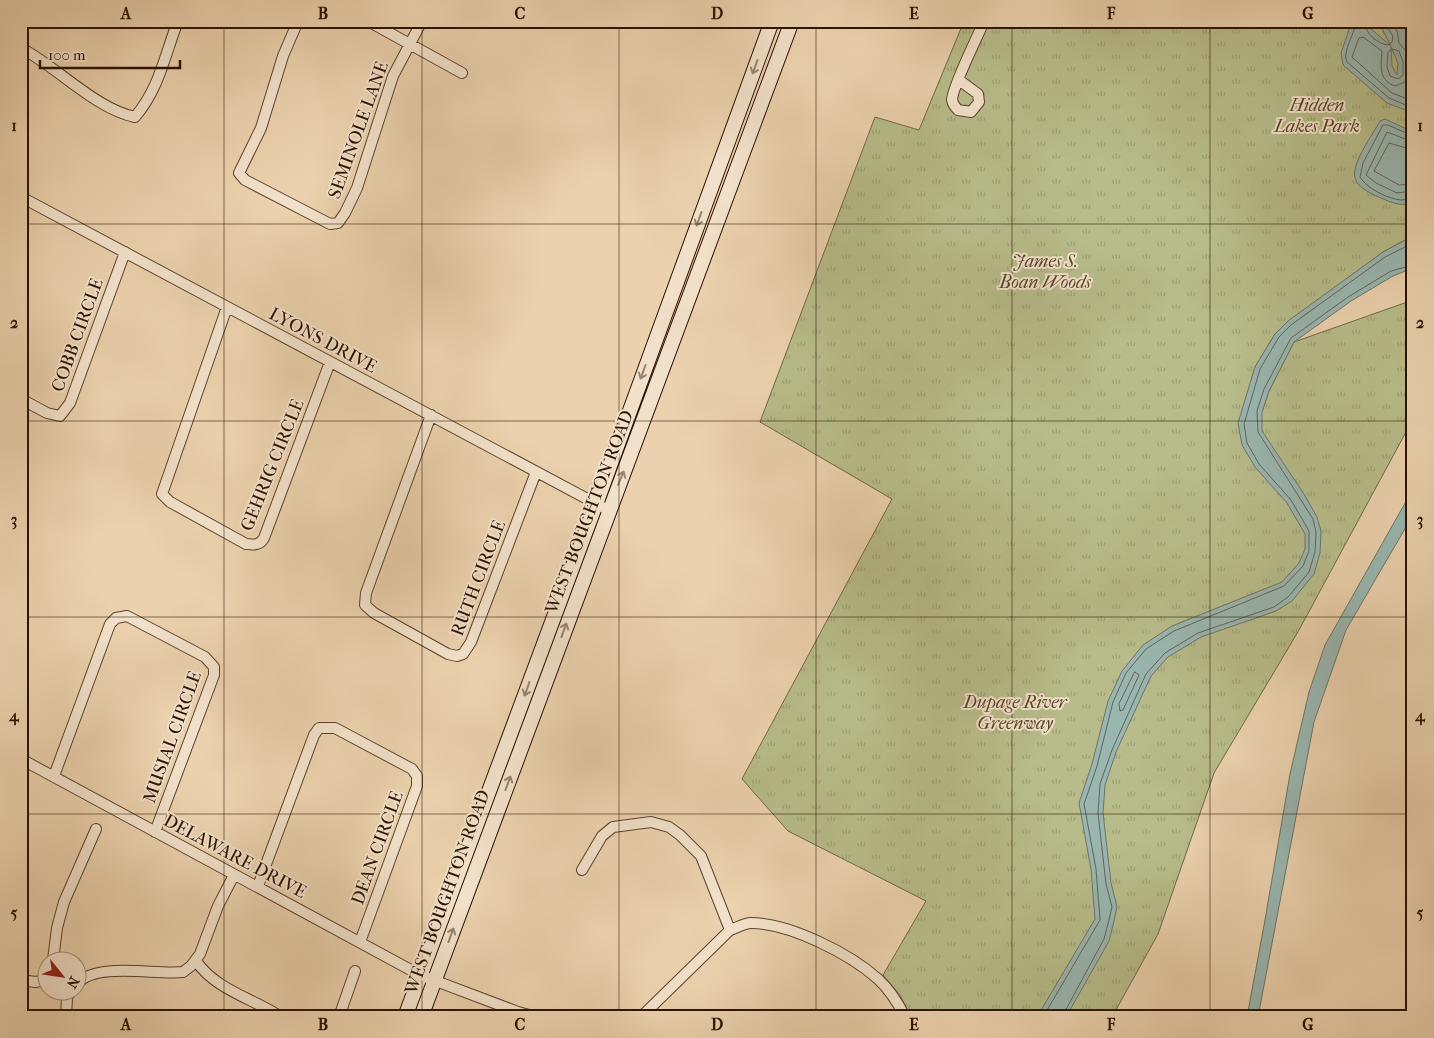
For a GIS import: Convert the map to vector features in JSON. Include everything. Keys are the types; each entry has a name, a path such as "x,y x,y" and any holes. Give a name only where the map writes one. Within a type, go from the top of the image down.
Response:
{"main road":[{"name":"WEST BOUGHTON ROAD","path":"421,1017 571,612 623,429 772,21"},
{"name":"WEST BOUGHTON ROAD","path":"405,1017 559,604 602,507 638,438 792,21"}],"street":[{"path":"21,48 92,97 128,116 135,117 146,104 162,73 178,21"},
{"name":"SEMINOLE LANE","path":"298,21 283,56 260,128 239,174 245,180 330,224 338,223 353,198 393,76 422,21"},
{"path":"368,21 462,73"},
{"path":"959,80 981,28 981,21"},
{"name":"LYONS DRIVE","path":"22,199 602,507"},
{"name":"COBB CIRCLE","path":"21,399 46,413 60,416 70,403 125,252"},
{"name":"GEHRIG CIRCLE","path":"227,307 162,494 170,502 246,544 254,545 261,543 264,538 330,362"},
{"name":"RUTH CIRCLE","path":"431,416 364,599 368,610 448,654 457,656 463,654 471,642 536,472"},
{"path":"623,429 638,438"},
{"path":"559,604 571,612"},
{"name":"MUSIAL CIRCLE","path":"54,776 110,624 116,618 127,616 205,657 214,667 214,675 155,832"},
{"name":"DEAN CIRCLE","path":"258,886 314,735 320,728 335,728 412,769 417,776 417,786 360,942"},
{"name":"DELAWARE DRIVE","path":"21,758 420,975 517,1014 537,1017"},
{"path":"582,870 602,836 613,827 651,822 669,827 680,834 701,856 730,930"},
{"path":"54,950 57,928 64,902 96,829"},
{"path":"88,975 101,971 183,972 196,960 218,906 234,875"},
{"path":"640,1016 730,930 750,922 805,935 853,962 880,981 895,998 904,1017"},
{"path":"196,960 204,973 219,984 281,1017"},
{"path":"339,1017 355,971"},
{"path":"21,980 38,982"},
{"path":"66,1017 67,1000"}],"green space":[{"path":"964,21 1413,21 1413,236 1383,252 1275,334 1255,367 1239,423 1262,412 1269,391 1294,342 1413,300 1413,419 1299,630 1214,773 1158,934 1112,1017 911,1017 900,995 883,975 926,901 788,831 742,779 892,499 760,422 875,117 919,130"}],"water":[{"path":"1352,21 1371,21 1371,29 1391,46 1378,21 1413,21 1413,113 1387,103 1343,65 1341,53","holes":["1391,47 1398,63 1397,75 1392,66"]},
{"path":"1385,119 1413,132 1413,202 1394,203 1362,188 1356,182 1355,172 1359,157 1380,121"},
{"path":"1413,236 1413,268 1393,276 1351,301 1294,342 1269,391 1262,412 1262,431 1304,494 1317,517 1321,531 1320,553 1314,574 1292,601 1276,611 1201,637 1168,657 1151,676 1116,752 1105,785 1103,813 1111,883 1117,907 1109,941 1066,1017 1037,1017 1095,919 1091,869 1079,803 1092,764 1108,701 1122,671 1143,645 1172,626 1282,582 1299,563 1305,549 1305,534 1287,503 1255,467 1242,445 1238,423 1255,367 1275,334 1288,321 1383,252"},
{"path":"1413,489 1413,515 1346,630 1314,722 1258,1017 1247,1017 1290,774 1309,692 1325,645"}],"park label":[{"name":"Hidden Lakes Park","path":"1317,115"},
{"name":"James S. Boan Woods","path":"1045,271"},
{"name":"Dupage River Greenway","path":"1015,712"}]}
